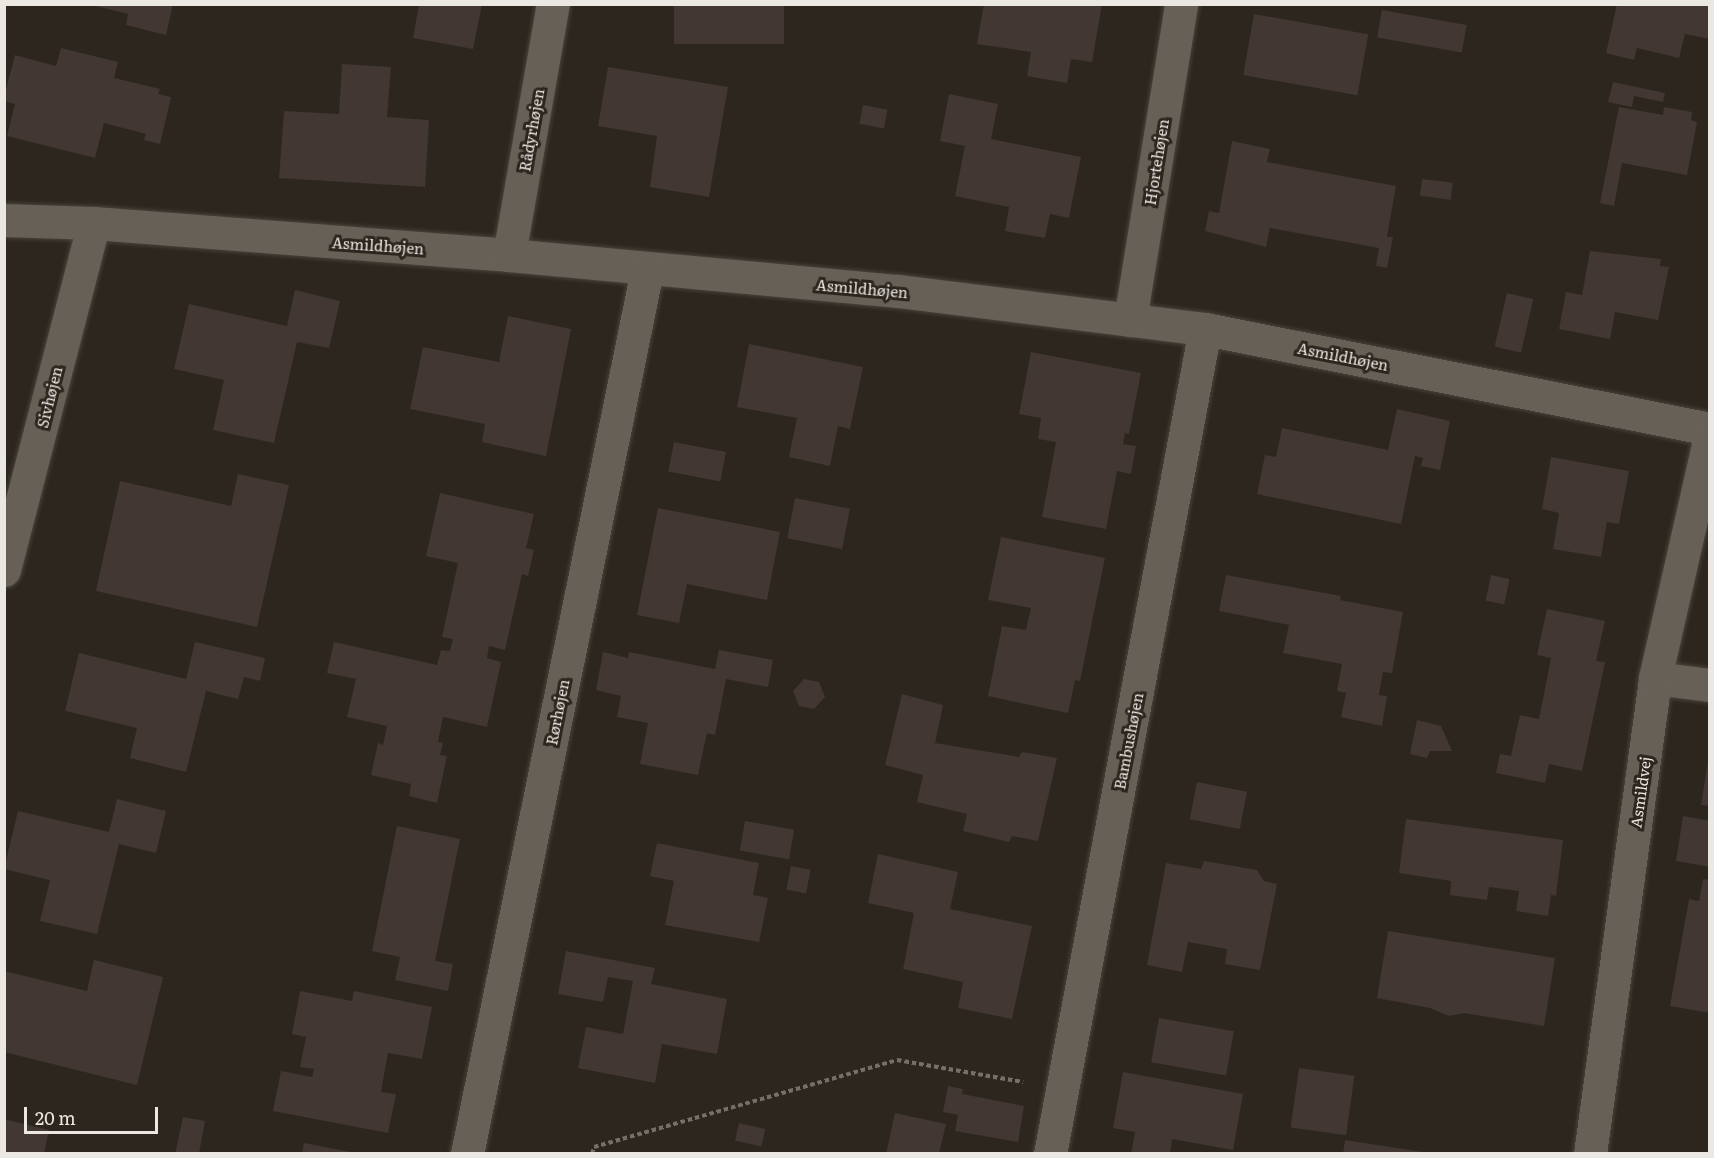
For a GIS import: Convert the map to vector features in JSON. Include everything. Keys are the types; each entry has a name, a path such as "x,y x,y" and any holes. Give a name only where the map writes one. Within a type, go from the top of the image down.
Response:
{"street":[{"name":"Rådyrhøjen","path":"509,255 553,4"},
{"name":"Hjortehøjen","path":"1130,320 1181,4"},
{"name":"Asmildhøjen","path":"4,220 94,223 509,255 647,270 898,291 1205,329 1710,429"},
{"name":"Sivhøjen","path":"4,570 94,223"},
{"name":"Rørhøjen","path":"467,1154 647,270"},
{"name":"Bambushøjen","path":"1050,1154 1205,329"},
{"name":"Asmildvej","path":"1590,1154 1655,678 1710,435"},
{"path":"1655,678 1710,685"}],"path":[{"path":"592,1154 594,1147 897,1060 1063,1089"}],"building":[{"path":"173,4 166,35 126,25 128,14 92,5"},
{"path":"419,4 482,4 473,49 413,38"},
{"path":"674,4 784,4 784,44 674,44"},
{"path":"984,4 1102,4 1092,62 1071,59 1067,83 1027,76 1031,52 977,44"},
{"path":"1617,4 1710,4 1710,39 1685,34 1679,58 1637,48 1634,60 1606,53"},
{"path":"1382,10 1467,25 1462,53 1377,38"},
{"path":"1254,14 1368,34 1357,95 1243,75"},
{"path":"61,48 118,62 114,78 160,89 158,94 171,97 160,144 144,140 146,134 104,123 95,158 7,136 15,104 4,101 4,97 15,55 56,66"},
{"path":"342,64 391,67 387,117 429,120 425,187 279,178 284,111 339,114"},
{"path":"608,67 728,87 709,197 650,187 657,136 598,126"},
{"path":"1613,82 1665,93 1663,102 1634,96 1632,107 1608,102"},
{"path":"949,94 998,104 991,139 1081,157 1069,218 1050,214 1045,238 1005,231 1009,207 955,196 965,146 940,141"},
{"path":"863,105 888,110 884,128 859,124"},
{"path":"1619,107 1663,115 1664,107 1692,112 1691,120 1697,122 1687,175 1622,163 1614,206 1600,203"},
{"path":"1232,141 1270,149 1267,162 1396,186 1387,237 1393,237 1387,268 1376,266 1379,248 1270,228 1266,247 1205,231 1209,211 1219,213"},
{"path":"1422,179 1453,183 1451,200 1420,196"},
{"path":"1590,251 1661,259 1660,266 1669,267 1658,320 1615,312 1610,339 1559,329 1566,292 1582,295"},
{"path":"295,290 340,301 329,348 297,342 274,443 213,430 224,380 174,369 189,304 287,326"},
{"path":"1507,293 1533,299 1521,353 1495,347"},
{"path":"508,316 571,329 546,456 482,442 485,424 410,409 423,347 499,362"},
{"path":"749,344 863,367 850,429 838,426 830,466 789,457 797,418 737,407"},
{"path":"1031,352 1141,373 1129,434 1125,433 1123,444 1136,446 1131,474 1117,471 1106,529 1042,517 1056,442 1038,439 1041,418 1019,414"},
{"path":"1397,409 1450,421 1440,470 1421,466 1423,458 1415,456 1401,524 1257,494 1265,455 1276,457 1282,428 1388,450"},
{"path":"674,442 726,452 720,482 668,471"},
{"path":"1551,457 1629,471 1619,524 1607,522 1601,557 1553,549 1559,513 1542,509"},
{"path":"238,474 289,485 257,627 96,591 120,481 231,506"},
{"path":"440,493 534,514 526,548 534,550 528,576 522,574 505,650 489,646 487,658 501,662 487,727 443,717 438,742 443,743 440,755 447,756 437,803 409,796 411,784 371,775 378,743 383,745 387,726 347,717 356,679 327,673 334,642 437,665 441,650 450,651 453,639 442,637 458,563 426,556"},
{"path":"795,498 850,509 842,549 787,538"},
{"path":"658,508 780,532 767,600 687,584 679,623 637,615"},
{"path":"1001,537 1105,558 1080,681 1075,680 1068,713 988,696 1002,626 1026,630 1031,608 988,600"},
{"path":"1226,575 1341,596 1340,600 1403,612 1392,673 1383,672 1379,695 1387,696 1382,726 1341,717 1346,693 1337,691 1342,664 1283,653 1289,625 1219,611"},
{"path":"1491,575 1510,579 1504,604 1486,600"},
{"path":"1547,609 1605,621 1596,661 1605,662 1582,771 1549,764 1545,783 1496,773 1500,754 1511,756 1520,715 1539,719 1551,658 1537,655"},
{"path":"195,642 265,658 260,681 244,677 238,699 206,691 186,772 130,758 137,728 65,711 79,653 186,679"},
{"path":"719,650 773,660 768,687 726,679 715,735 707,733 698,775 640,764 648,723 617,717 621,696 596,690 603,652 628,658 629,652 715,669"},
{"path":"804,679 819,682 825,697 814,709 799,706 793,691"},
{"path":"902,694 943,705 935,743 1019,757 1022,752 1057,758 1038,841 1012,836 1009,842 963,831 967,814 917,802 923,775 885,765"},
{"path":"1417,720 1441,726 1452,751 1430,751 1427,758 1410,754"},
{"path":"1708,761 1710,761 1710,806 1701,805"},
{"path":"1197,782 1247,792 1240,829 1190,819"},
{"path":"117,799 166,811 156,853 119,844 97,934 40,921 50,880 4,869 18,811 109,832"},
{"path":"1683,816 1710,821 1710,867 1676,861"},
{"path":"1406,819 1563,840 1556,896 1551,895 1548,916 1516,911 1519,891 1489,887 1487,900 1450,895 1451,881 1399,873"},
{"path":"745,821 794,830 789,859 740,851"},
{"path":"397,826 460,839 435,961 453,964 448,991 395,980 400,957 372,951"},
{"path":"657,843 759,863 753,895 768,898 759,942 665,925 674,881 650,876"},
{"path":"878,854 958,872 950,909 1032,926 1012,1019 958,1008 963,982 903,969 914,913 868,903"},
{"path":"1204,861 1257,870 1264,881 1277,884 1260,970 1225,964 1227,949 1188,942 1182,972 1147,965 1166,863 1201,869"},
{"path":"791,866 811,870 806,893 786,890"},
{"path":"1703,879 1710,880 1710,1013 1670,1006 1689,899 1699,901"},
{"path":"1388,931 1555,958 1544,1026 1464,1013 1449,1016 1430,1008 1377,998"},
{"path":"566,951 655,968 651,984 727,999 717,1054 662,1044 655,1083 578,1068 586,1027 623,1034 633,981 608,977 603,1002 558,994"},
{"path":"94,960 163,977 137,1085 4,1052 4,971 87,991"},
{"path":"300,991 352,1001 354,991 432,1007 422,1059 388,1053 381,1092 396,1094 388,1133 273,1111 281,1071 312,1077 314,1069 300,1067 306,1037 292,1034"},
{"path":"1159,1018 1234,1031 1226,1076 1151,1062"},
{"path":"1299,1068 1354,1076 1346,1135 1291,1127"},
{"path":"1123,1072 1243,1094 1233,1150 1172,1139 1170,1154 1131,1154 1135,1132 1113,1128"},
{"path":"948,1086 963,1089 962,1094 1024,1106 1018,1142 955,1131 958,1115 943,1112"},
{"path":"895,1113 946,1124 939,1154 886,1154"},
{"path":"183,1117 205,1121 199,1154 175,1154"},
{"path":"4,1119 49,1130 44,1154 4,1154"},
{"path":"739,1123 765,1129 761,1147 735,1141"},
{"path":"1345,1140 1423,1152 1423,1154 1343,1154"},
{"path":"304,1143 351,1152 351,1154 302,1154"}]}
